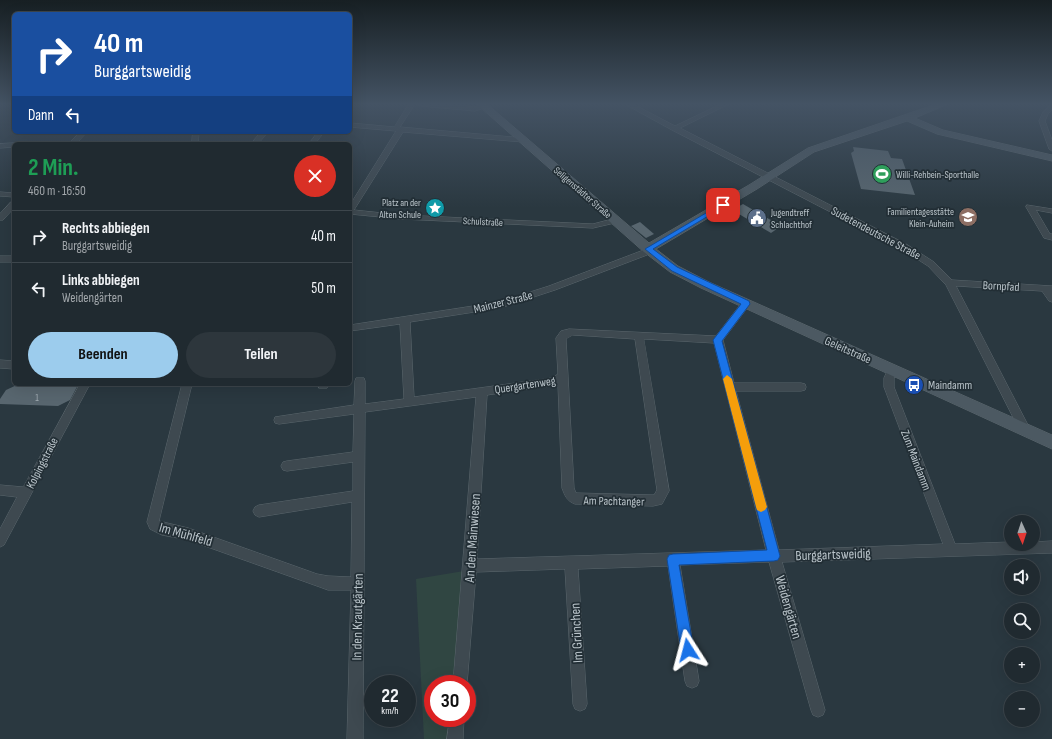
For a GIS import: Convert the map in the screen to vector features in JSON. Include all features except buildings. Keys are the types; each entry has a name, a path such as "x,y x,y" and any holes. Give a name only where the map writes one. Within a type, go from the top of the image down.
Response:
{"street":[{"path":"352,209 393,138"},
{"path":"506,138 523,140"},
{"name":"Sudetendeutsche Straße","path":"695,138 912,251 931,264 950,283 1025,430"},
{"path":"648,249 769,176 799,156 819,146 843,138"},
{"path":"969,138 1052,158"},
{"path":"1048,138 1052,149"},
{"name":"Seligenstädter Straße","path":"523,140 648,249"},
{"path":"0,146 12,146"},
{"path":"1002,146 1052,154"},
{"path":"0,194 12,194"},
{"path":"0,218 12,206"},
{"path":"1052,211 1030,206 1047,236 1052,237"},
{"name":"Schulstraße","path":"352,212 401,217 593,226 616,220"},
{"name":"Geleitstraße","path":"648,249 674,269 746,304 1052,442"},
{"name":"Mainzer Straße","path":"352,328 487,308 514,301 644,252 648,249"},
{"path":"0,259 12,259"},
{"name":"Bornpfad","path":"950,283 1048,288"},
{"path":"1048,288 1052,299"},
{"path":"718,340 746,304"},
{"path":"405,320 409,402"},
{"name":"Quergartenweg","path":"359,409 554,382 563,376 561,338 564,334 573,332 718,340"},
{"name":"Am Pachtanger","path":"563,376 568,488 572,497 578,500 658,500 663,491 639,336"},
{"name":"Weidengärten","path":"718,340 774,556 818,710"},
{"path":"0,364 12,365"},
{"name":"Zum Maindamm","path":"893,370 889,378 889,387 951,550"},
{"name":"In den Krautgärten","path":"355,739 360,381"},
{"name":"Kolpingstraße","path":"0,541 84,386"},
{"name":"Im Mühlfeld","path":"187,386 153,522 154,525 162,529 188,534 317,580 328,583 357,584"},
{"path":"730,387 801,387"},
{"name":"An den Mainwiesen","path":"461,675 482,392"},
{"path":"279,420 359,409"},
{"path":"287,466 359,456"},
{"path":"0,490 27,493"},
{"path":"259,511 358,496"},
{"name":"Burggartsweidig","path":"470,566 1052,547"},
{"path":"673,559 692,681"},
{"name":"Im Grünchen","path":"571,563 580,704"},
{"path":"455,739 456,727"}],"green space":[{"path":"464,571 457,675 424,675 424,727 453,727 452,739 424,739 416,579"}],"slow traffic":[{"path":"727,379 761,507"}],"place":[{"name":"Willi-Rehbein-Sporthalle","path":"882,174"},
{"name":"Platz an der Alten Schule","path":"435,208"},
{"name":"Familientagesstätte Klein-Auheim","path":"968,217"},
{"name":"Jugendtreff Schlachthof","path":"757,218"},
{"name":"Maindamm","path":"914,385"}],"route":[{"path":"688,650 673,559 774,556 718,340 746,304 674,269 648,249 723,205"}]}
